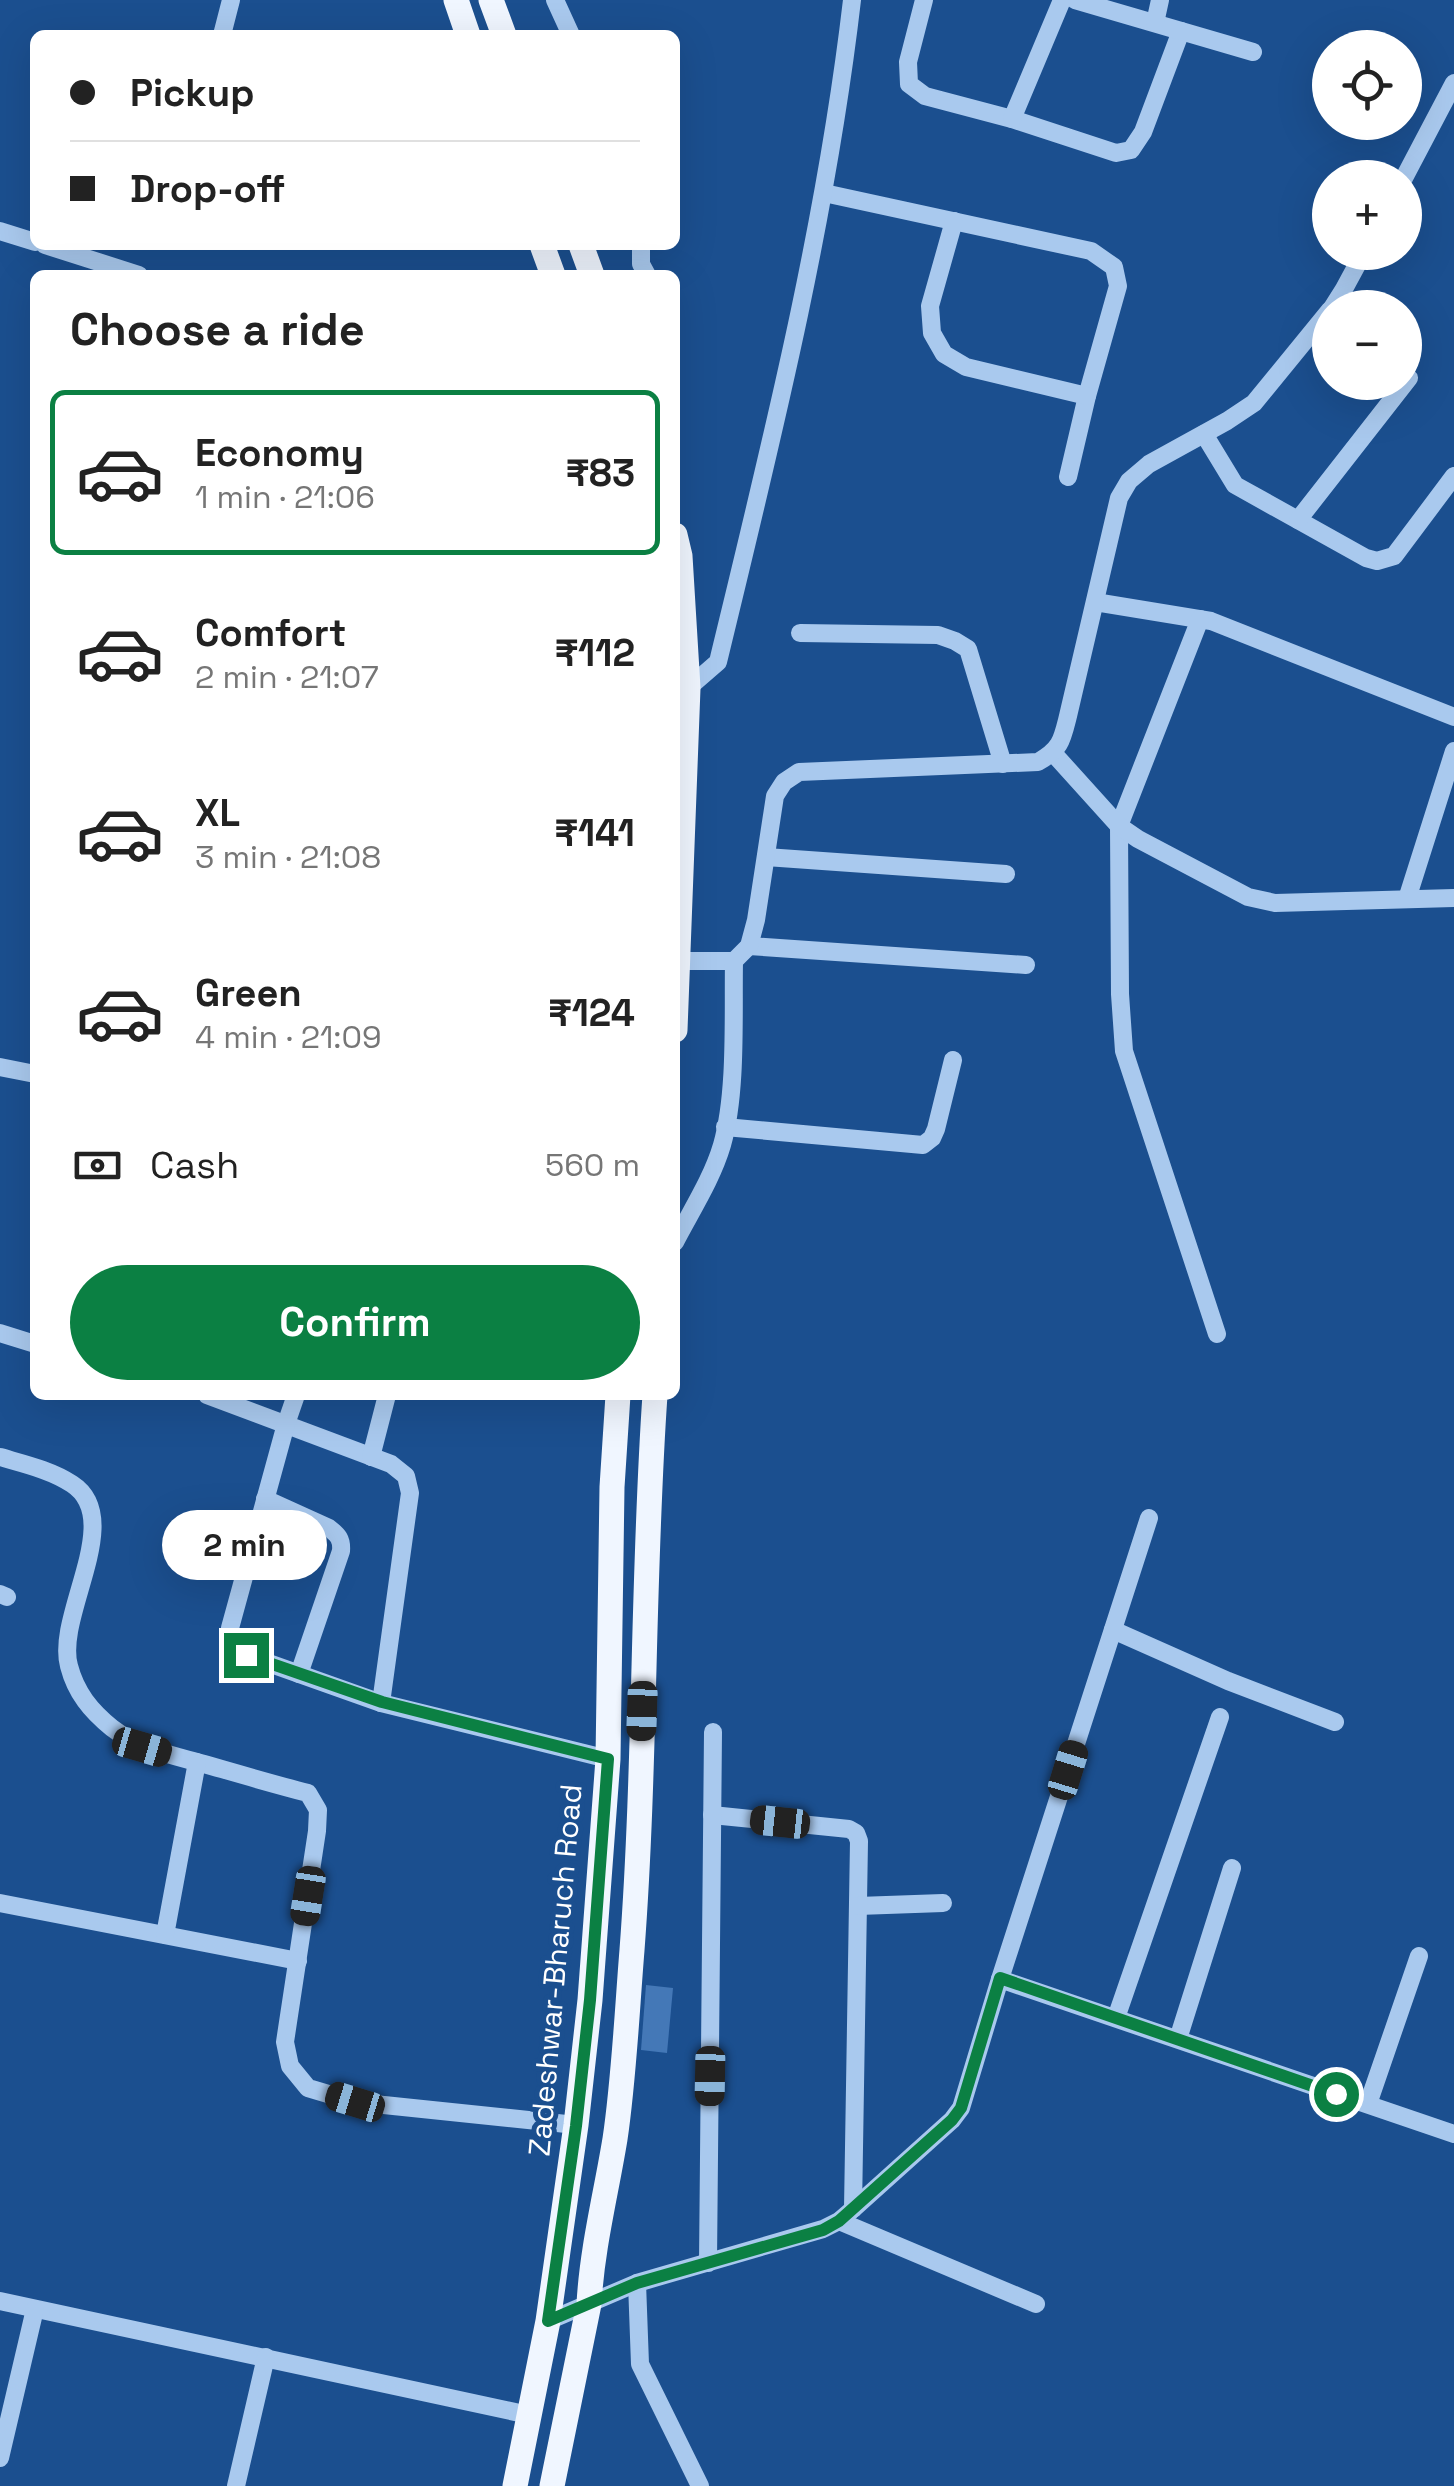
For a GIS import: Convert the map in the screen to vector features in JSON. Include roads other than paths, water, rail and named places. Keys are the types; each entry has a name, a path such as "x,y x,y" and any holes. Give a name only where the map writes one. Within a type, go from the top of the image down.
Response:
{"main road":[{"path":"456,0 466,30"},
{"path":"491,0 502,30"},
{"path":"680,556 688,688 680,906"},
{"name":"Zadeshwar-Bharuch Road","path":"516,2486 548,2321 590,2000 608,1759 612,1487 618,1400"},
{"path":"552,2486 589,2304 615,2134 639,1821 648,1491 655,1400"}],"street":[{"path":"223,30 231,0"},
{"path":"555,0 568,30"},
{"path":"688,688 718,662 786,379 824,192 852,0"},
{"path":"924,0 908,62 909,84 926,96 1116,153 1132,150 1143,132 1181,31"},
{"path":"1012,120 1062,0"},
{"path":"1076,0 1253,52"},
{"path":"1155,24 1160,0"},
{"path":"1413,160 1454,83"},
{"path":"824,192 1092,250 1114,267 1118,286 1068,476"},
{"path":"954,221 930,306 932,333 944,354 966,366 1087,396"},
{"path":"0,231 30,240"},
{"path":"60,250 123,270"},
{"path":"680,961 734,960 749,946 775,796 784,782 799,772 1038,762 1054,754 1066,726 1119,498 1129,481 1149,464 1254,403 1312,332"},
{"path":"1298,520 1392,400"},
{"path":"1204,434 1235,485 1377,562 1394,556 1454,476"},
{"path":"1095,602 1224,626 1454,717"},
{"path":"1200,619 1119,826 1120,994 1124,1050 1217,1334"},
{"path":"800,634 938,635 954,641 968,650 1004,764"},
{"path":"1407,899 1454,751"},
{"path":"1054,754 1119,826 1248,897 1262,902 1454,898"},
{"path":"766,857 1006,874"},
{"path":"749,946 1026,966"},
{"path":"680,1233 722,1144 731,1088 734,960"},
{"path":"725,1126 923,1144 932,1138 936,1128 953,1060"},
{"path":"0,1067 30,1073"},
{"path":"0,1333 30,1342"},
{"path":"231,1400 391,1464 406,1476 410,1493 382,1702"},
{"path":"294,1400 230,1628 246,1655 382,1702 608,1759"},
{"path":"372,1457 385,1400"},
{"path":"0,1457 43,1470 74,1485 90,1502 94,1525 70,1625 68,1663 84,1701 114,1729 142,1747 308,1794 318,1810 285,2042 290,2066 308,2088 355,2102 576,2126"},
{"path":"265,1499 329,1528 342,1543 299,1674"},
{"path":"548,2321 637,2283 823,2230 846,2215 961,2108 1149,1518"},
{"path":"1112,1630 1335,1722"},
{"path":"1116,2018 1220,1717"},
{"path":"708,2263 713,1732"},
{"path":"165,1935 197,1762"},
{"path":"712,1814 848,1828 859,1841 846,2215"},
{"path":"1178,2040 1232,1868"},
{"path":"0,1903 298,1961"},
{"path":"858,1906 943,1904"},
{"path":"1368,2104 1419,1956"},
{"path":"1000,1978 1454,2134"},
{"path":"846,2215 1036,2304"},
{"path":"637,2283 640,2364 700,2486"},
{"path":"0,2301 529,2415"},
{"path":"0,2458 35,2310"},
{"path":"236,2486 266,2357"}]}
